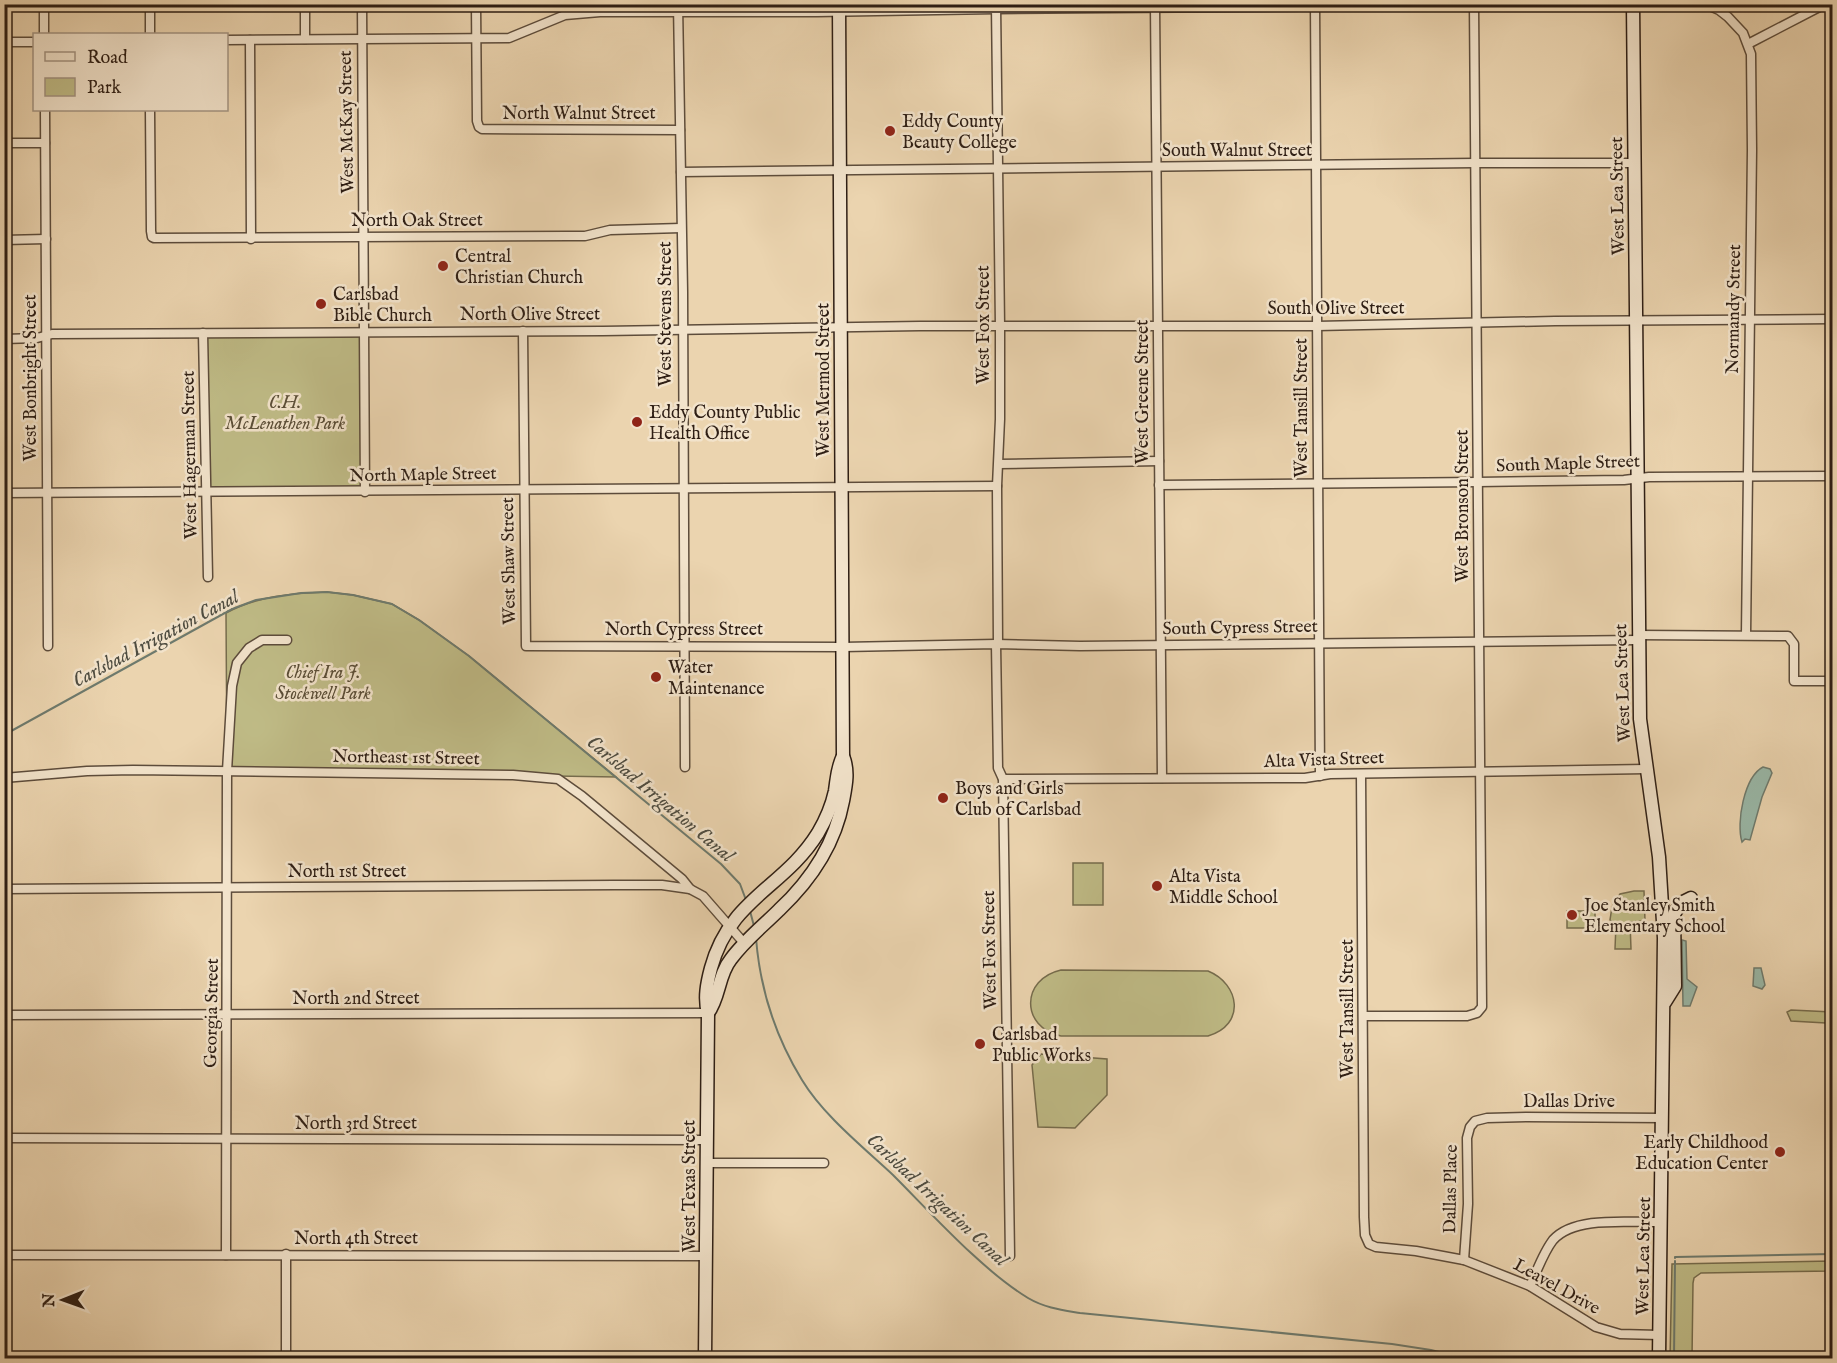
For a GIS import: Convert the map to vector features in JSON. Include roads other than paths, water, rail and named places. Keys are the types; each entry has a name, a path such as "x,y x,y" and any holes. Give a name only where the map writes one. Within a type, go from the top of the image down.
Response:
{"street":[{"path":"44,4 44,33"},
{"path":"150,4 150,33"},
{"path":"305,4 305,39"},
{"name":"West McKay Street","path":"362,4 365,492"},
{"path":"476,4 477,39"},
{"path":"228,40 509,39 565,15 575,13 678,8 1605,4"},
{"name":"West Lea Street","path":"1633,4 1640,719 1662,891 1664,1003 1659,1359"},
{"name":"Normandy Street","path":"1705,4 1728,16 1743,33 1751,54 1746,635"},
{"path":"1748,44 1825,4"},
{"name":"West Bronson Street","path":"1364,1016 1467,1016 1477,1013 1482,1007 1482,773 1478,641 1474,5"},
{"name":"West Greene Street","path":"1155,6 1162,778"},
{"name":"West Tansill Street","path":"1315,6 1320,776"},
{"name":"West Fox Street","path":"996,7 1000,326 997,486 998,768 1003,779 1010,1256"},
{"name":"West Stevens Street","path":"678,8 683,330 685,767"},
{"name":"West Mermod Street","path":"839,8 843,756"},
{"name":"North Walnut Street","path":"477,39 477,121 479,127 486,130 680,130"},
{"path":"250,40 251,238"},
{"path":"4,42 33,42"},
{"name":"West Bonbright Street","path":"45,111 48,646"},
{"name":"North Oak Street","path":"150,111 152,237 576,236 610,230 681,228"},
{"path":"4,143 45,143"},
{"name":"South Walnut Street","path":"840,170 1475,163 1634,164"},
{"path":"681,172 840,170"},
{"path":"4,240 46,239"},
{"name":"South Olive Street","path":"840,327 1317,326 1833,319"},
{"name":"North Olive Street","path":"4,339 37,338 52,334 840,327"},
{"name":"West Shaw Street","path":"523,331 526,646"},
{"name":"West Hagerman Street","path":"203,333 208,577"},
{"path":"999,464 1159,461"},
{"name":"South Maple Street","path":"1160,485 1833,476"},
{"path":"842,488 997,486"},
{"name":"North Maple Street","path":"4,493 842,488"},
{"name":"South Cypress Street","path":"843,647 1788,636 1794,644 1794,681 1833,681"},
{"name":"Georgia Street","path":"226,1255 227,771 232,686 237,663 255,643 262,640 287,640"},
{"name":"North Cypress Street","path":"526,646 843,647"},
{"name":"West Texas Street","path":"705,1359 708,1163 708,1013 706,1004 709,975 716,952 731,922 755,896 799,857 819,832 831,804 837,781 837,767 843,756"},
{"name":"West Texas Street","path":"708,1013 714,1005 725,966 744,943 797,892 827,850 837,825 844,793 847,767 843,756"},
{"name":"Alta Vista Street","path":"1003,779 1305,778 1361,774 1646,769"},
{"name":"Northeast 1st Street","path":"4,778 87,771 513,775 554,778 582,796 682,879 690,889 703,896 731,922 744,943"},
{"name":"West Tansill Street","path":"1361,774 1364,1217 1365,1235 1369,1244"},
{"name":"North 1st Street","path":"4,889 624,885 662,885 690,889"},
{"path":"1664,1003 1675,986 1674,914 1681,903 1691,898"},
{"name":"North 2nd Street","path":"4,1015 708,1013"},
{"name":"Dallas Drive","path":"1475,1121 1487,1118 1663,1118"},
{"name":"Dallas Place","path":"1464,1260 1468,1204 1467,1138 1470,1127 1475,1121"},
{"name":"North 3rd Street","path":"4,1138 708,1140"},
{"path":"708,1163 824,1163"},
{"path":"1530,1286 1553,1240 1568,1229 1587,1223 1662,1222"},
{"name":"Leavel Drive","path":"1369,1244 1376,1248 1416,1251 1464,1260 1530,1286 1583,1319 1609,1331 1659,1335"},
{"name":"North 4th Street","path":"4,1254 707,1256"},
{"path":"286,1254 286,1359"}],"waterway":[{"name":"Carlsbad Irrigation Canal","path":"4,735 232,609 256,600 301,593 327,592 353,595 392,604 419,620 469,656 721,864 740,884 746,900"},
{"name":"Carlsbad Irrigation Canal","path":"750,911 754,926"},
{"name":"Carlsbad Irrigation Canal","path":"756,938 761,976 770,1012 792,1063 811,1093 844,1130 893,1175 958,1241 993,1272 1028,1298 1060,1310 1080,1313 1392,1344 1463,1358"},
{"path":"1675,1258 1832,1254"},
{"path":"1674,1358 1675,1261"}],"place":[{"name":"Eddy County Beauty College","path":"890,131"},
{"name":"Central Christian Church","path":"443,266"},
{"name":"Carlsbad Bible Church","path":"321,304"},
{"name":"Eddy County Public Health Office","path":"637,422"},
{"name":"Water Maintenance","path":"656,677"},
{"name":"Boys and Girls Club of Carlsbad","path":"943,798"},
{"name":"Alta Vista Middle School","path":"1157,886"},
{"name":"Joe Stanley Smith Elementary School","path":"1572,915"},
{"name":"Carlsbad Public Works","path":"980,1044"},
{"name":"Early Childhood Education Center","path":"1780,1152"}],"park label":[{"name":"C.H. McLenathen Park","path":"285,412"},
{"name":"Chief Ira J. Stockwell Park","path":"323,682"}]}
